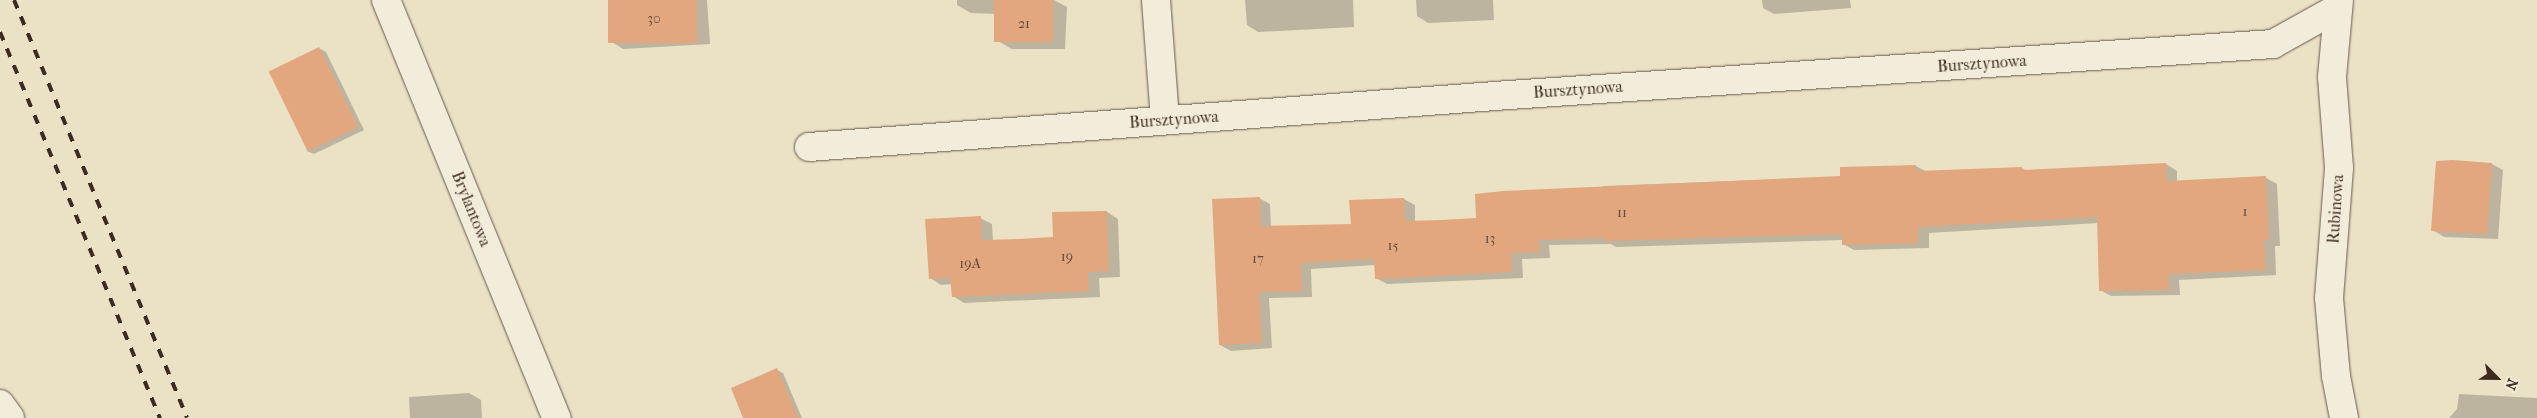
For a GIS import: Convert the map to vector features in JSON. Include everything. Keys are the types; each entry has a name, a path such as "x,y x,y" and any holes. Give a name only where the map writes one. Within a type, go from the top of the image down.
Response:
{"street":[{"name":"Brylantowa","path":"386,0 557,418"},
{"path":"1156,0 1165,120"},
{"name":"Bursztynowa","path":"809,147 1165,120 2273,44 2338,4"},
{"name":"Rubinowa","path":"2338,4 2332,77 2339,168 2329,298 2336,376 2344,418"},
{"path":"0,404 10,418"}],"building":[{"path":"608,0 697,0 697,43 608,43"},
{"path":"994,0 1053,0 1053,42 994,42"},
{"path":"319,47 358,127 308,152 269,72"},
{"path":"2453,160 2492,163 2487,234 2431,231 2436,161"},
{"path":"2166,163 2167,181 2266,176 2269,240 2264,240 2266,270 2169,274 2169,290 2099,291 2097,217 1918,227 1918,243 1842,245 1842,234 1604,241 1604,238 1539,240 1540,252 1511,253 1512,272 1375,279 1374,259 1301,263 1302,291 1259,292 1262,343 1219,345 1212,199 1260,197 1261,226 1351,224 1349,200 1404,198 1405,221 1441,220 1476,218 1475,194 1503,191 1840,176 1840,167 1916,165 1917,171 2022,167 2022,170"},
{"path":"1107,211 1109,271 1088,272 1089,291 952,297 950,278 929,279 925,219 981,216 982,240 1018,239 1053,237 1052,212"},
{"path":"777,368 798,418 743,418 731,388"}],"railway":[{"path":"14,0 187,418"},
{"path":"0,32 160,418"}]}
